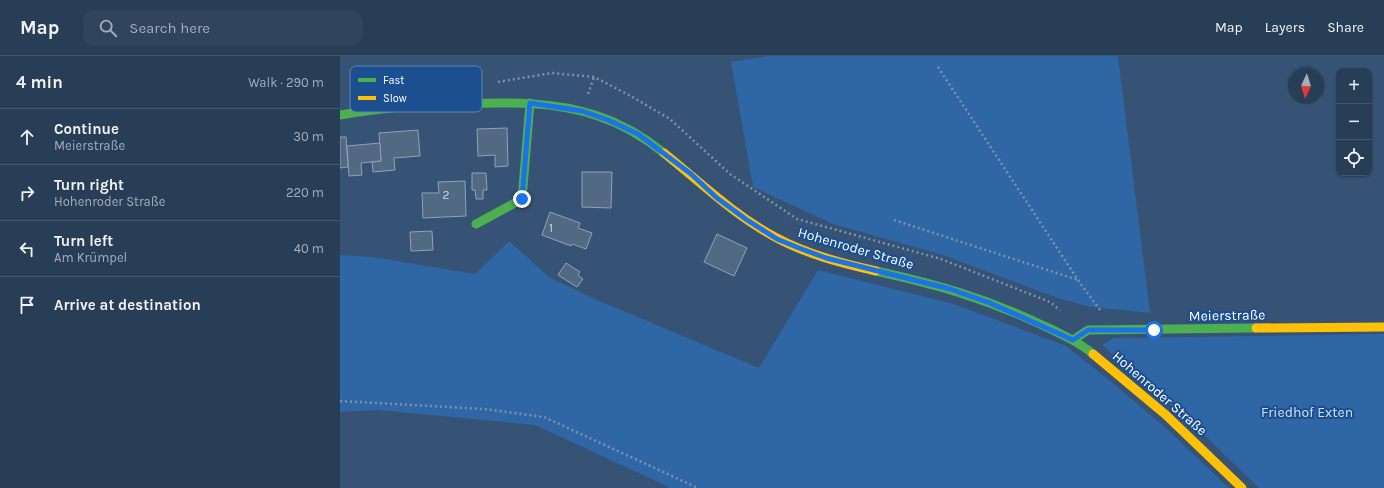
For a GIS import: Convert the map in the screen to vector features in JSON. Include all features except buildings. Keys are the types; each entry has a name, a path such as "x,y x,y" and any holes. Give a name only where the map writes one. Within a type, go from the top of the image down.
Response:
{"main road":[{"name":"Hohenroder Straße","path":"482,103 530,103 582,111 608,120 638,134 691,174 717,198 747,220 777,239 826,258 950,289 990,303 1073,340 1148,397 1242,488"},
{"path":"476,224 522,199 530,103"},
{"name":"Hohenroder Straße","path":"340,115 359,112"},
{"name":"Meierstraße","path":"1073,340 1088,330 1384,327"}],"path":[{"path":"938,66 1078,280 1101,311"},
{"path":"894,220 1078,280"},
{"path":"340,402 484,409 544,417 698,488"}],"green space":[{"path":"769,56 1118,56 1150,313 1090,307 1055,297 943,255 833,224 753,187 731,62"},
{"path":"509,241 549,277 590,297 759,368 818,270 954,304 1066,346 1168,430 1229,488 671,488 535,425 378,410 340,412 340,255 373,257 475,274"},
{"name":"Friedhof Exten","path":"1384,334 1384,488 1259,488 1201,432 1102,345 1113,338"}],"traffic: fast":[{"path":"482,103 547,105 581,111 616,123 649,142 664,153"},
{"path":"476,224 522,199 530,103"},
{"path":"340,115 362,112"},
{"path":"876,271 919,281 979,299 1020,315 1061,334 1081,345 1093,354"},
{"path":"1073,340 1088,330 1256,328"}],"traffic: slow":[{"path":"664,153 745,219 775,237 811,253 876,271"},
{"path":"1256,328 1384,327"},
{"path":"1093,354 1166,415 1242,488"}],"route":[{"path":"522,199 530,103 582,111 608,120 638,134 691,174 717,198 747,220 777,239 799,248 826,258 950,289 990,303 1073,340 1088,330 1154,330"}]}
